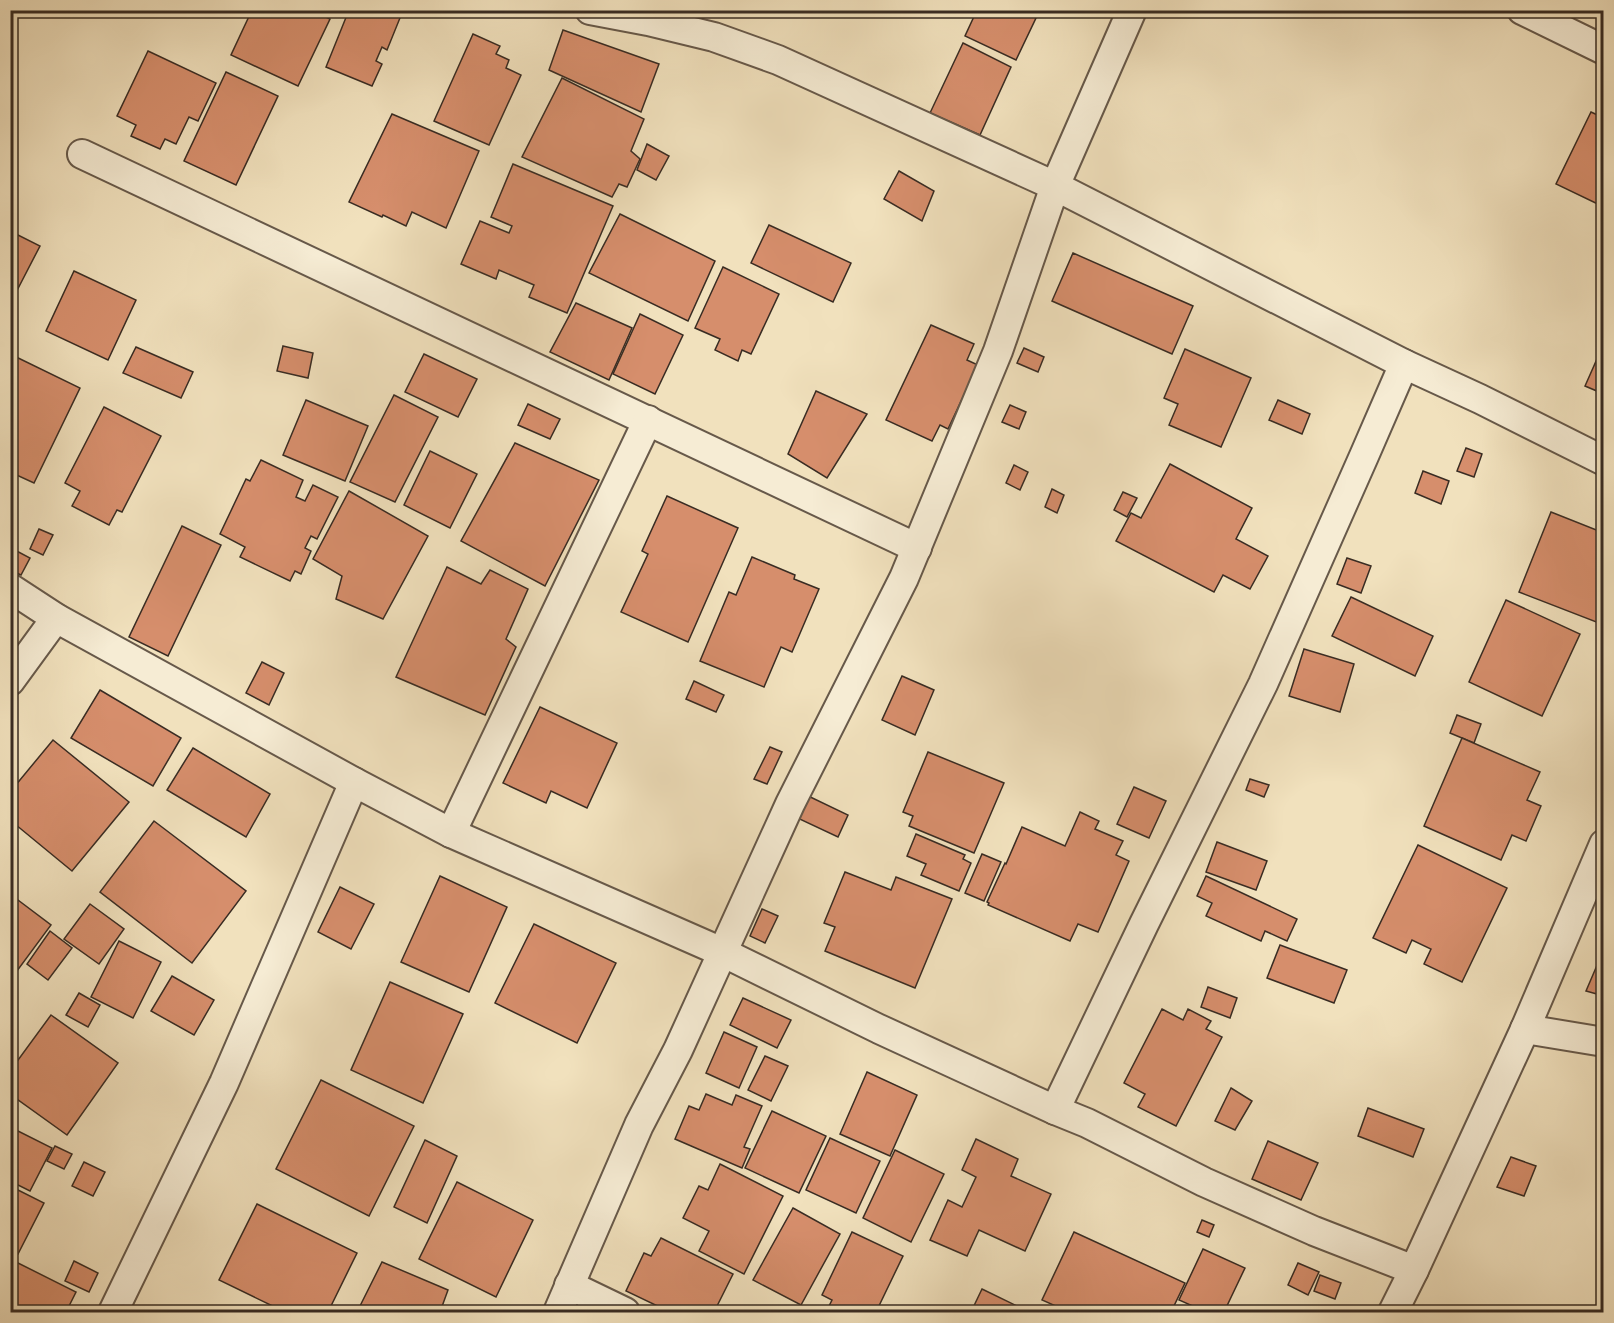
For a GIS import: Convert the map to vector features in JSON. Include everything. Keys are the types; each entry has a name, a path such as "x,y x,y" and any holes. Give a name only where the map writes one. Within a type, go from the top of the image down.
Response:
{"street":[{"path":"590,10 714,37 778,60 1055,186 1404,364 1604,461"},
{"path":"558,1312 639,1125 678,1050 790,804 917,548 998,351 1055,186 1132,10"},
{"path":"1522,10 1604,50"},
{"path":"82,154 917,548"},
{"path":"1054,1110 1263,684 1404,364"},
{"path":"451,833 648,420"},
{"path":"10,588 56,618 451,833 722,952 879,1029 1087,1123 1204,1182 1314,1231 1414,1270"},
{"path":"10,681 56,618"},
{"path":"113,1312 224,1083 354,782"},
{"path":"1393,1312 1525,1029 1604,844"},
{"path":"1525,1029 1604,1042"},
{"path":"569,1286 625,1312"}],"building":[{"path":"95,10 110,10 105,17"},
{"path":"252,10 312,10 330,19 298,86 231,55"},
{"path":"349,10 395,10 402,13 387,50 382,47 376,61 382,64 372,86 326,67"},
{"path":"977,10 1019,10 1036,18 1016,60 965,36"},
{"path":"563,30 659,64 641,112 549,70"},
{"path":"473,34 500,46 496,54 509,60 506,68 521,75 489,145 434,121"},
{"path":"963,43 1011,67 980,135 930,113"},
{"path":"148,51 216,83 198,121 189,117 176,144 165,139 160,149 131,136 136,125 117,116"},
{"path":"226,72 278,96 236,185 184,161"},
{"path":"562,78 644,119 631,151 640,159 627,187 619,184 612,197 522,157"},
{"path":"1591,112 1604,118 1604,207 1556,184"},
{"path":"392,114 479,151 446,228 412,212 406,226 349,202"},
{"path":"647,144 669,156 656,180 637,170"},
{"path":"513,164 613,206 567,313 529,297 534,285 499,270 496,279 461,264 480,221 509,233 512,226 491,217"},
{"path":"899,171 934,191 922,221 884,199"},
{"path":"620,214 715,261 688,321 589,273"},
{"path":"769,225 851,263 833,302 751,263"},
{"path":"10,231 40,246 11,302 10,302"},
{"path":"1073,253 1193,306 1172,354 1052,301"},
{"path":"723,267 779,294 751,354 742,350 738,361 715,350 720,339 695,328"},
{"path":"74,271 136,300 108,360 46,331"},
{"path":"576,303 632,328 609,380 550,352"},
{"path":"640,314 683,335 655,394 613,374"},
{"path":"931,325 974,344 967,360 978,365 948,429 940,425 932,441 886,420"},
{"path":"283,346 313,353 308,378 277,371"},
{"path":"136,347 193,372 181,398 123,373"},
{"path":"1024,348 1044,357 1038,372 1017,363"},
{"path":"1185,349 1251,378 1221,447 1169,425 1178,404 1164,398"},
{"path":"10,354 80,388 34,483 10,472"},
{"path":"424,354 477,379 458,417 405,392"},
{"path":"1597,359 1604,361 1604,394 1585,386"},
{"path":"816,391 867,414 827,478 788,454"},
{"path":"394,395 438,417 395,502 350,482"},
{"path":"306,400 368,426 345,481 283,455"},
{"path":"1278,400 1310,414 1302,434 1269,420"},
{"path":"528,404 560,419 550,439 518,425"},
{"path":"1010,405 1026,412 1019,429 1002,422"},
{"path":"104,407 161,436 122,512 117,510 109,525 72,506 80,491 65,483"},
{"path":"515,443 599,480 545,586 461,541"},
{"path":"1466,448 1482,454 1474,477 1457,471"},
{"path":"430,451 477,474 450,528 404,505"},
{"path":"261,460 303,480 296,497 305,501 313,485 338,497 317,539 311,536 305,548 311,551 301,574 295,571 290,581 240,557 245,547 220,534 246,479 250,481"},
{"path":"1170,464 1252,508 1236,539 1268,556 1250,589 1223,575 1214,592 1116,541 1131,513 1141,518"},
{"path":"1014,465 1028,472 1020,490 1006,483"},
{"path":"1423,471 1449,481 1441,504 1415,493"},
{"path":"1052,489 1064,495 1057,513 1045,507"},
{"path":"349,491 428,536 383,619 336,599 342,576 313,559"},
{"path":"1123,492 1137,498 1127,517 1114,510"},
{"path":"667,496 738,528 688,642 621,612 648,554 642,551"},
{"path":"1551,512 1604,533 1604,625 1519,592"},
{"path":"182,526 221,545 168,656 129,637"},
{"path":"39,529 53,535 43,555 30,549"},
{"path":"11,548 30,558 21,575 10,570"},
{"path":"752,557 795,575 794,579 819,589 792,652 781,647 764,687 700,661 729,592 736,595"},
{"path":"1347,558 1371,566 1361,593 1337,584"},
{"path":"447,567 481,584 490,570 528,589 506,639 516,647 485,715 396,677"},
{"path":"1351,597 1433,636 1415,676 1332,636"},
{"path":"1506,600 1580,634 1542,716 1469,682"},
{"path":"10,643 17,647 10,657"},
{"path":"1601,644 1604,645 1604,656 1597,654"},
{"path":"1304,649 1354,664 1340,712 1289,696"},
{"path":"262,662 284,673 269,705 246,693"},
{"path":"902,676 934,690 915,735 882,720"},
{"path":"694,681 724,695 716,712 686,699"},
{"path":"100,690 181,738 153,786 71,738"},
{"path":"540,707 617,743 587,808 551,791 546,803 503,783"},
{"path":"1457,715 1481,724 1474,743 1450,733"},
{"path":"1604,729 1604,744 1598,742"},
{"path":"1462,738 1540,772 1527,800 1541,806 1526,841 1512,835 1501,860 1424,826"},
{"path":"53,740 129,802 72,871 10,820 10,792"},
{"path":"770,747 782,752 767,784 754,779"},
{"path":"193,748 270,794 246,837 167,790"},
{"path":"928,752 1004,783 974,853 909,826 913,816 903,812"},
{"path":"1250,779 1269,785 1264,797 1246,790"},
{"path":"1134,787 1166,801 1149,838 1117,824"},
{"path":"802,793 848,815 838,837 791,815"},
{"path":"1080,812 1099,821 1095,829 1123,841 1116,855 1129,861 1098,932 1078,924 1070,941 988,905 987,902 1022,827 1065,846"},
{"path":"154,821 246,891 192,963 100,892"},
{"path":"916,834 965,855 963,859 971,863 959,891 921,875 926,864 907,856"},
{"path":"1217,842 1267,861 1256,890 1206,872"},
{"path":"1418,845 1507,888 1462,982 1424,964 1431,949 1412,940 1406,953 1373,938"},
{"path":"982,854 1001,862 984,901 965,893"},
{"path":"845,872 891,890 896,877 952,899 915,988 825,951 835,927 824,923"},
{"path":"440,876 507,907 469,992 401,962"},
{"path":"1206,876 1297,919 1287,941 1265,931 1261,941 1206,916 1212,903 1197,896"},
{"path":"340,887 374,904 351,949 318,932"},
{"path":"10,894 51,925 14,975 10,972"},
{"path":"90,904 124,929 99,964 64,939"},
{"path":"762,909 778,916 765,943 750,936"},
{"path":"534,924 616,963 577,1043 495,1003"},
{"path":"50,931 72,948 48,980 27,964"},
{"path":"119,941 161,962 133,1018 91,997"},
{"path":"1280,945 1347,970 1334,1003 1267,978"},
{"path":"1604,949 1604,996 1586,991"},
{"path":"172,976 214,1000 194,1035 151,1011"},
{"path":"390,982 463,1014 423,1103 351,1070"},
{"path":"1208,987 1237,998 1230,1018 1201,1007"},
{"path":"79,993 100,1005 88,1027 66,1015"},
{"path":"743,998 791,1020 777,1048 730,1025"},
{"path":"1162,1009 1183,1020 1188,1009 1211,1021 1206,1029 1222,1037 1176,1126 1138,1107 1145,1094 1124,1083"},
{"path":"51,1015 118,1063 67,1135 10,1094 10,1071"},
{"path":"724,1032 757,1047 739,1088 706,1073"},
{"path":"765,1056 788,1066 771,1101 748,1090"},
{"path":"867,1072 917,1095 890,1156 840,1134"},
{"path":"321,1080 414,1126 369,1216 276,1169"},
{"path":"1231,1088 1252,1101 1235,1130 1215,1121"},
{"path":"706,1094 732,1105 736,1095 762,1106 744,1147 750,1149 742,1168 675,1139 689,1106 699,1110"},
{"path":"1368,1108 1424,1129 1413,1157 1358,1136"},
{"path":"772,1111 826,1136 799,1193 745,1168"},
{"path":"10,1127 52,1148 30,1191 10,1181"},
{"path":"830,1138 880,1161 856,1213 806,1190"},
{"path":"976,1139 1018,1159 1011,1176 1051,1194 1025,1251 979,1230 967,1256 930,1240 948,1200 962,1207 976,1177 962,1170"},
{"path":"425,1140 457,1156 427,1223 394,1207"},
{"path":"1268,1141 1318,1163 1301,1200 1252,1179"},
{"path":"55,1146 72,1154 64,1169 47,1161"},
{"path":"895,1150 944,1174 911,1242 863,1218"},
{"path":"1511,1157 1536,1166 1524,1196 1497,1187"},
{"path":"84,1162 105,1172 93,1196 72,1186"},
{"path":"720,1164 783,1196 744,1274 699,1251 709,1231 683,1218 699,1186 708,1190"},
{"path":"457,1182 533,1220 496,1297 419,1259"},
{"path":"10,1186 44,1203 18,1254 10,1250"},
{"path":"257,1204 357,1253 328,1312 285,1312 219,1280"},
{"path":"793,1208 840,1234 801,1305 753,1280"},
{"path":"1202,1220 1214,1225 1209,1237 1197,1232"},
{"path":"852,1232 903,1256 876,1312 826,1312 832,1300 822,1295"},
{"path":"1074,1232 1185,1283 1171,1312 1069,1312 1042,1300"},
{"path":"661,1238 733,1274 714,1312 670,1312 626,1291 644,1253 651,1256"},
{"path":"1203,1249 1245,1268 1224,1312 1206,1312 1179,1300"},
{"path":"10,1259 76,1292 66,1312 10,1312"},
{"path":"74,1261 98,1273 89,1292 65,1281"},
{"path":"382,1262 448,1290 440,1312 357,1312"},
{"path":"1298,1263 1319,1272 1308,1295 1288,1285"},
{"path":"1320,1275 1341,1283 1335,1299 1314,1291"},
{"path":"982,1289 1019,1307 1016,1312 971,1312"}]}
